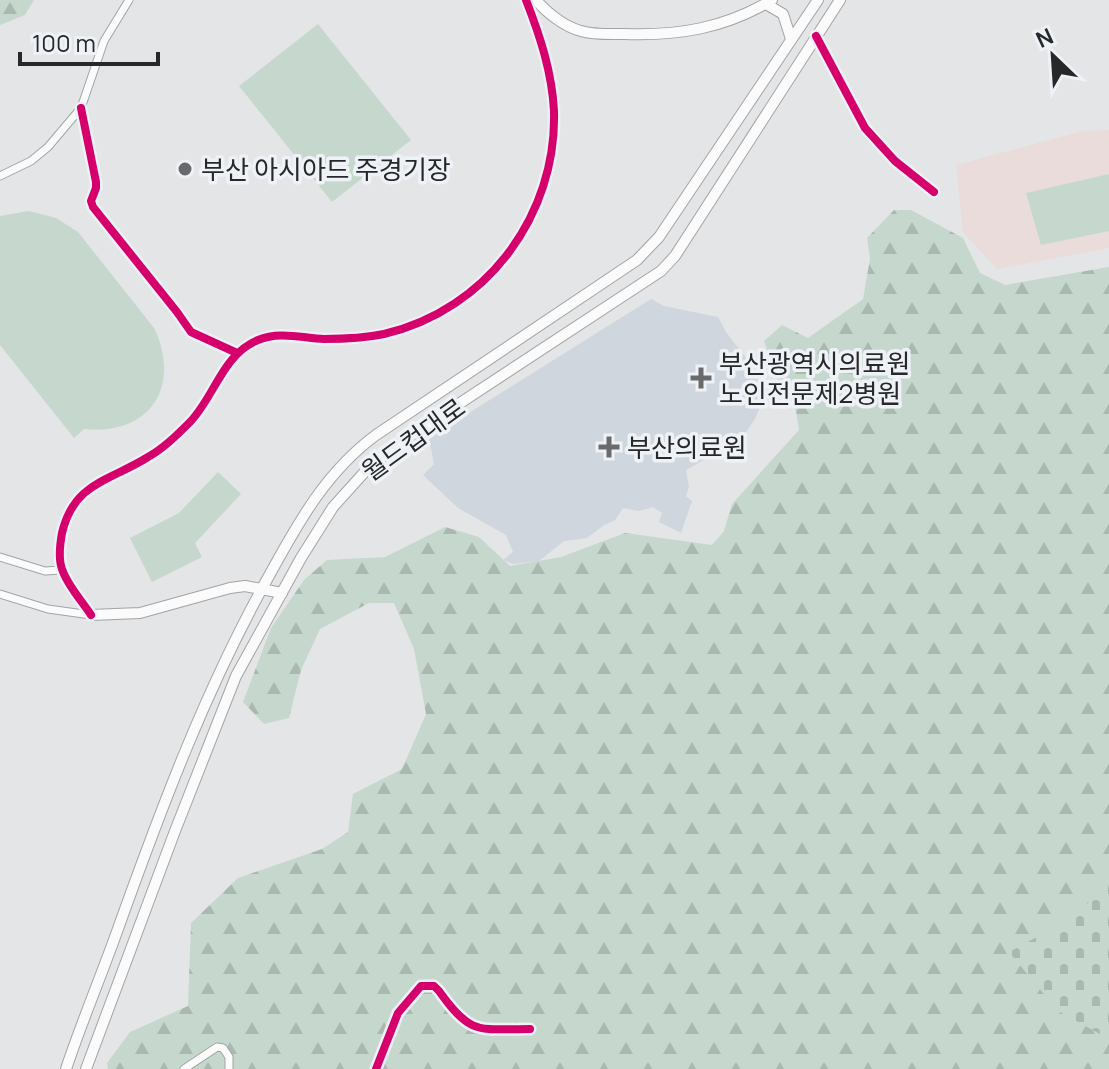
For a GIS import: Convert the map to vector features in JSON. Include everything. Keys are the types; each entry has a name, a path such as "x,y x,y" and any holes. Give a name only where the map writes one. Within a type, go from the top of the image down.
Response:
{"main road":[{"path":"282,593 262,588 230,588 140,613 91,615 62,570 59,553 61,538 72,505 83,492 132,467 171,440 208,400 228,363 237,353 263,338 276,336 324,339 385,334 456,302 503,262 522,236 544,184 554,130 548,67 526,0"},
{"path":"536,0 547,12 581,31 654,35 694,32 733,20 769,2 783,14 791,39"},
{"name":"월드컵대로","path":"66,1069 166,799 219,669 315,497 353,452 404,414 637,260 659,237 818,0"},
{"name":"월드컵대로","path":"86,1069 236,676 333,507 370,466 416,432 661,271 675,256 840,0"}],"street":[{"path":"0,176 31,161 58,136 81,108 104,41 129,0"},
{"path":"816,36 865,128 895,161 934,192"},
{"path":"81,108 96,182 91,201 93,207 188,329 237,353"},
{"path":"0,557 45,571 62,570"},
{"path":"0,594 48,609 91,615"},
{"path":"376,1069 398,1013 421,986 434,986 466,1024 481,1028 530,1029"},
{"path":"184,1069 217,1047 223,1048 229,1057 229,1069"}],"shaded area":[{"path":"1109,130 1109,248 997,269 963,232 956,165 1083,131"},
{"path":"651,299 664,306 718,317 767,390 755,419 742,438 686,470 689,487 686,496 692,501 681,533 659,522 662,513 653,507 639,511 623,508 615,520 587,538 564,541 539,561 513,564 503,560 513,552 506,535 458,508 423,475 434,464 429,438"}],"green space":[{"path":"0,0 34,0 25,15 0,25"},
{"path":"318,24 411,140 332,202 239,86"},
{"path":"1109,174 1109,231 1041,245 1026,193"},
{"path":"894,210 911,210 963,238 980,273 1005,285 1109,267 1109,1069 108,1069 107,1063 130,1032 188,1006 191,923 238,878 322,849 348,832 353,794 402,769 426,714 414,649 394,603 369,603 320,629 301,670 289,718 264,724 243,702 271,628 304,580 327,560 385,557 445,527 479,537 510,566 561,557 625,533 712,545 724,531 732,504 799,430 796,411 776,377 764,341 782,325 808,338 863,299 870,259 867,238"},
{"path":"29,211 56,218 78,232 154,328 162,349 162,387 143,415 127,424 107,429 84,429 74,438 0,345 0,216"},
{"path":"218,472 241,494 195,543 202,557 152,582 130,538 179,513"},
{"path":"1109,884 1109,1039 1058,1011 1009,952 1072,918"}],"cycle path":[{"path":"91,615 67,581 61,565 62,533 75,503 95,485 154,453 180,432 199,412 236,355 266,337 362,337 384,334 421,322 454,304 484,280 509,252 529,221 543,186 552,149 554,111 551,82 526,0"},
{"path":"816,36 865,128 895,161 934,192"},
{"path":"81,108 96,182 91,201 93,207 191,332 237,353"},
{"path":"376,1069 398,1013 421,986 434,986 459,1016 477,1027 530,1029"}],"place":[{"name":"부산 아시아드 주경기장","path":"185,169"},
{"name":"부산광역시의료원 노인전문제2병원","path":"701,378"},
{"name":"부산의료원","path":"609,447"}]}
